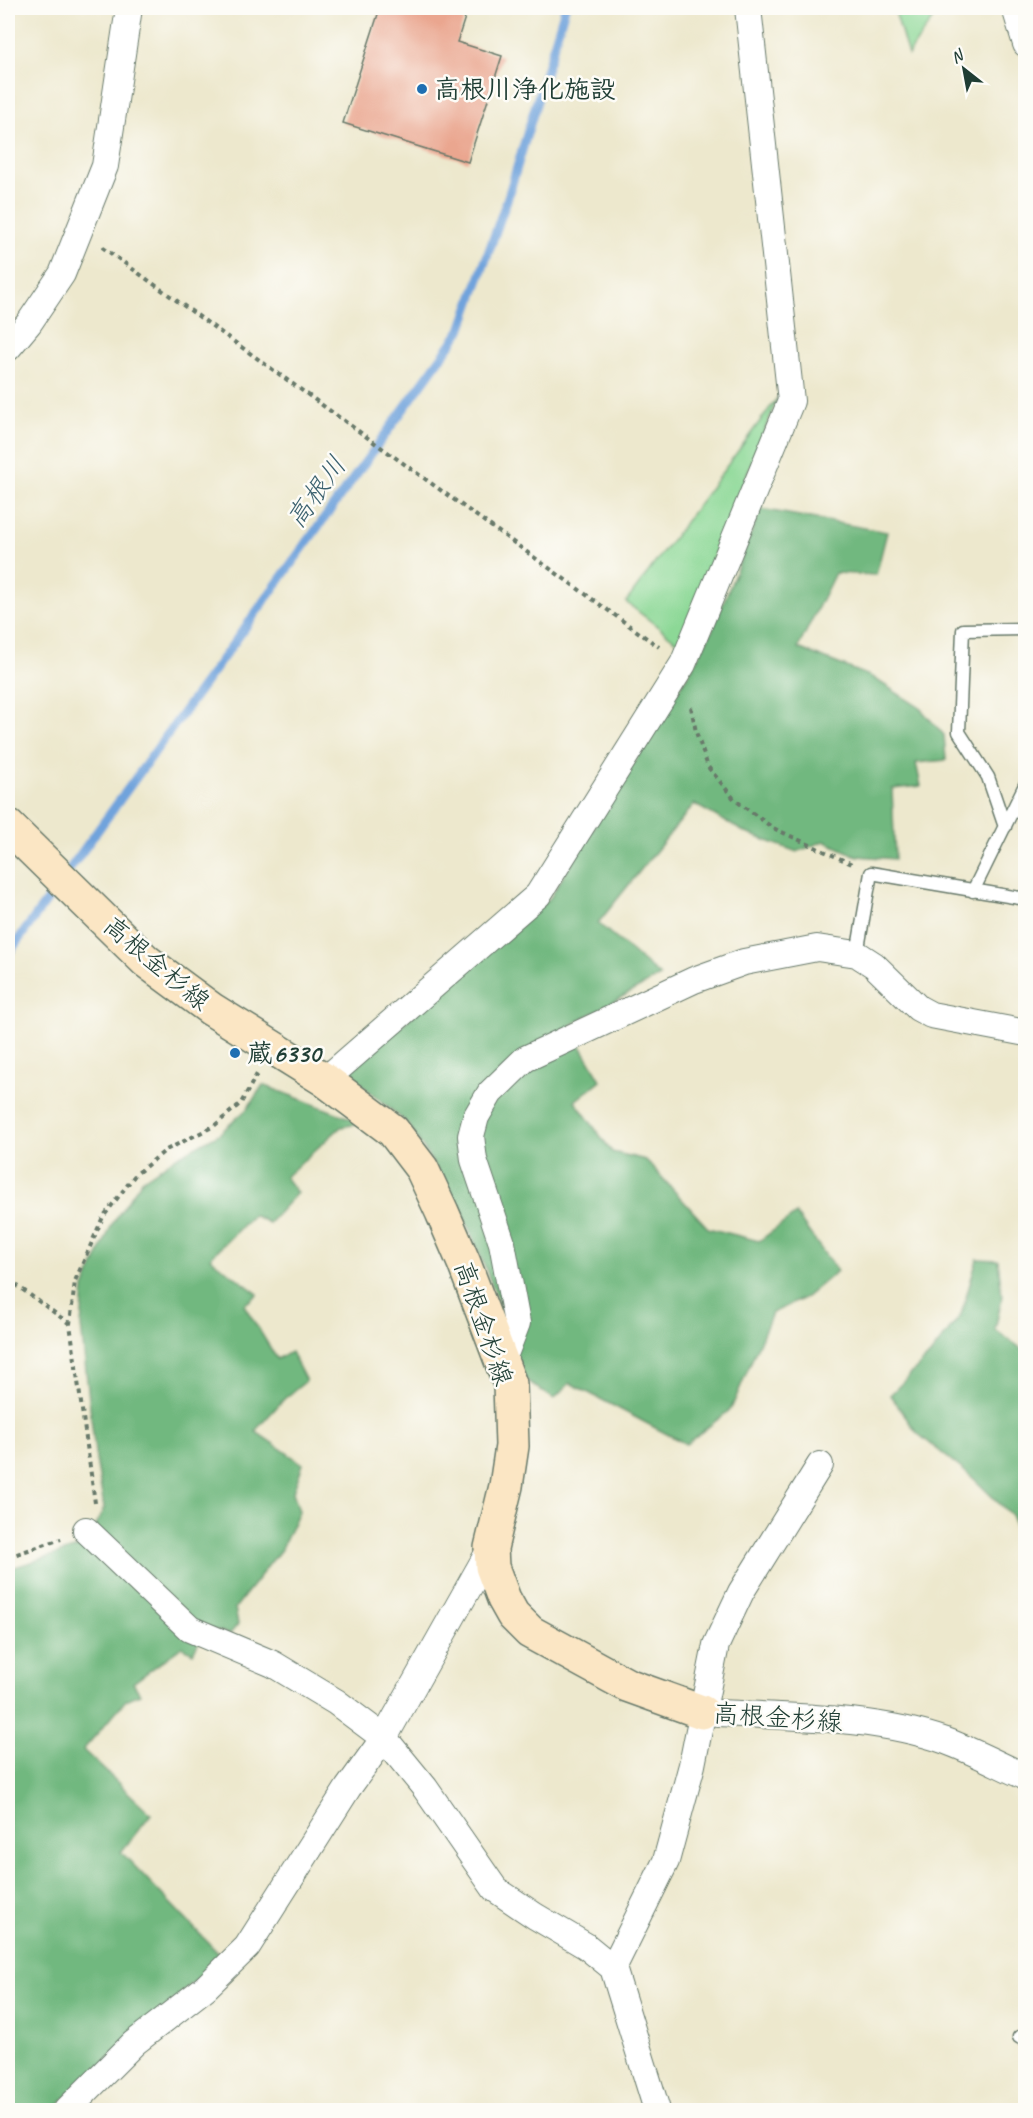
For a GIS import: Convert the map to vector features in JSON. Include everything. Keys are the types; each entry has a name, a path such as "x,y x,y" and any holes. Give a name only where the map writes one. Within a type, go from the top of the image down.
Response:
{"street":[{"path":"8,348 29,323 62,274 105,166 129,8"},
{"path":"324,1080 538,895 683,664 791,401 748,8"},
{"path":"1015,8 1026,44"},
{"name":"高根金杉線","path":"8,826 146,961 211,1009 324,1080 393,1131 422,1169 464,1263 510,1384 512,1446 506,1486 491,1548 492,1567 504,1599 513,1615 530,1632 627,1685 702,1712 833,1720 888,1726 946,1741 1026,1777"},
{"path":"502,1362 517,1323 502,1243 474,1160 471,1136 476,1117 490,1093 525,1059 694,980 744,962 817,948 857,954 874,965 918,1008 931,1015 1026,1033"},
{"path":"613,1968 666,1861 692,1765 716,1645 741,1592 820,1465"},
{"path":"86,1530 190,1629 273,1664 336,1702 384,1738 425,1788 495,1889 586,1946 613,1968 657,2110"},
{"path":"67,2110 134,2043 205,1988 247,1947 348,1788 384,1738 491,1548"}],"lane":[{"path":"1005,827 988,777 959,732 963,630 1026,629"},
{"path":"973,891 1026,783"},
{"path":"857,954 872,873 1026,899"}],"path":[{"path":"80,231 683,664 696,732 708,766 735,800 773,828 872,873"},
{"path":"8,1557 86,1530 94,1503 70,1324 75,1281 103,1217 135,1175 166,1149 214,1126 242,1103 270,1046"},
{"path":"8,1279 70,1324"}],"green space":[{"path":"894,8 940,8 908,55"},
{"path":"778,397 679,643 626,602"},
{"path":"761,509 887,532 876,575 835,573 798,648 872,677 919,707 944,735 946,760 916,763 921,786 892,789 895,859 857,856 824,841 797,852 746,833 694,804 598,923 660,976 569,1026 601,1080 575,1101 612,1152 646,1160 708,1228 759,1241 796,1214 837,1271 806,1297 772,1313 731,1409 686,1444 570,1383 554,1399 522,1377 503,1313 459,1206 408,1124 347,1072 550,898 692,668 712,631"},
{"path":"263,1085 363,1123 341,1127 285,1177 297,1193 269,1223 253,1215 210,1258 258,1294 244,1305 277,1359 291,1352 306,1381 284,1399 255,1431 303,1464 293,1492 299,1511 282,1548 235,1608 238,1624 230,1634 206,1628 193,1653 182,1647 133,1683 140,1694 126,1700 83,1750 151,1814 121,1852 222,1957 52,2110 8,2110 8,1569 87,1545 104,1508 95,1453 81,1326 84,1288 112,1224 142,1180 173,1159 219,1134 247,1109"},
{"path":"977,1259 998,1260 1002,1297 995,1330 1025,1351 1026,1504 1021,1540 1011,1515 973,1478 917,1433 890,1395 930,1355 961,1315"}],"building":[{"name":"高根川浄化施設","path":"380,8 468,8 457,42 502,56 468,162 343,123"}],"waterway":[{"name":"高根川","path":"8,954 461,330 508,197 565,8"}],"place":[{"name":"高根川浄化施設","path":"422,89"},
{"name":"蔵6330","path":"235,1053"}]}
